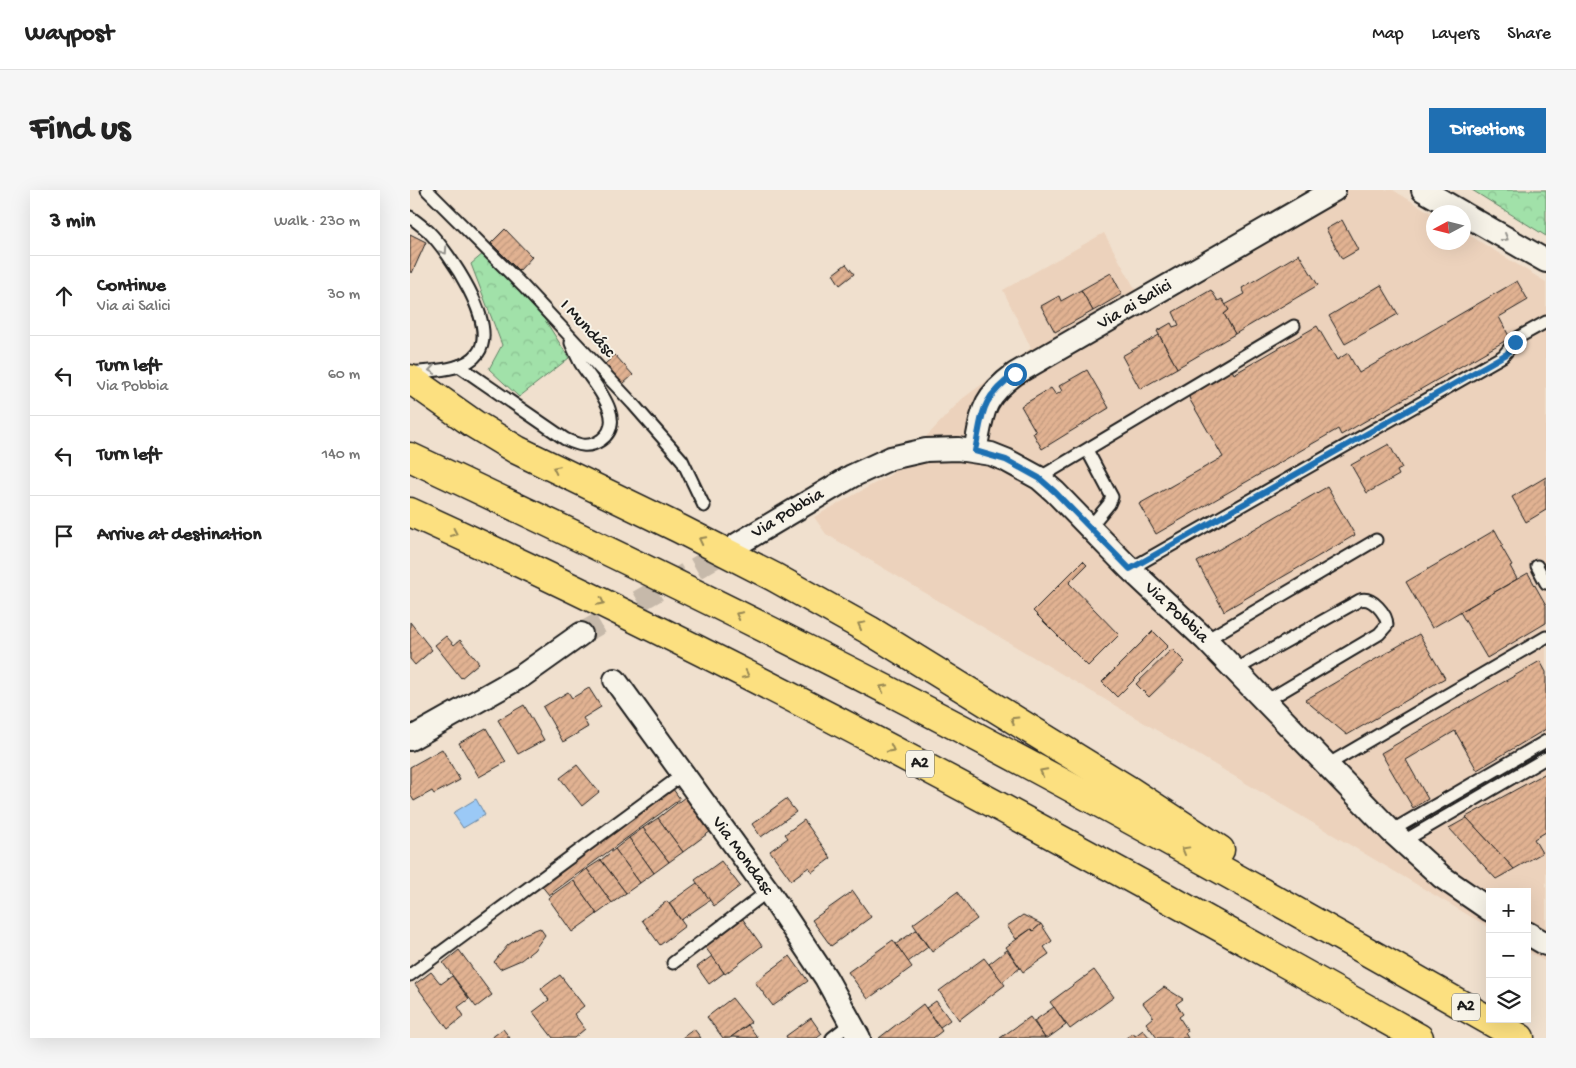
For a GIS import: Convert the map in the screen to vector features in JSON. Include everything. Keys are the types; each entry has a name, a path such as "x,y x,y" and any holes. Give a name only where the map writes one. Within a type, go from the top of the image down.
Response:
{"highway":[{"name":"A2","path":"410,379 474,424 517,450 688,533 774,577 869,630 1130,791 1411,976"},
{"name":"A2","path":"410,457 581,537 892,693 1201,858 1520,1038"},
{"name":"A2","path":"410,512 661,632 906,756 1117,870 1419,1038"}],"street":[{"name":"Via ai Salici","path":"975,451 984,410 989,398 1001,384 1015,374 1334,190"},
{"path":"1422,190 1448,205"},
{"path":"1471,218 1546,261"},
{"name":"Via Pobbia","path":"738,544 852,476 891,458 926,450 958,449 975,451 1006,460 1039,478 1055,492 1130,569 1206,640 1396,836 1442,877 1486,907"},
{"path":"410,739 522,676 581,634"},
{"name":"Via Mondasc","path":"615,680 682,775 768,891 826,978 855,1031"},
{"path":"1531,935 1546,944"}],"lane":[{"name":"I Mundásc","path":"427,190 523,286 633,404 682,460 704,506"},
{"path":"410,217 428,231 440,245 464,282 476,304 482,325 483,341 478,353 459,366 410,373"},
{"path":"1130,569 1503,356 1519,337 1546,322"},
{"path":"1039,478 1294,326"},
{"path":"459,366 565,439 578,445 595,444 603,439 609,431 610,411 605,398 580,362 568,334"},
{"path":"1087,450 1112,497 1109,504 1090,527"},
{"path":"1206,640 1376,540"},
{"path":"1537,566 1546,583"},
{"path":"1235,670 1360,600 1369,600 1385,617 1387,626 1379,634 1266,702"},
{"path":"1327,765 1546,637"},
{"path":"1396,836 1546,741"},
{"path":"1396,836 1546,758"},
{"path":"410,974 682,775"},
{"path":"673,963 768,891"},
{"path":"832,1038 855,1031"}],"shaded area":[{"path":"1316,190 1393,190 1426,210 1426,250 1471,250 1471,236 1546,282 1546,962 1531,953 1531,888 1486,888 1486,926 826,534 814,517 890,475 962,399 1031,348 1003,290 1104,233 1138,294"}],"green space":[{"path":"1472,190 1546,190 1546,236"},
{"path":"484,253 545,320 569,358 519,397 489,369 502,345 471,264"}],"water":[{"path":"476,799 485,815 463,828 453,813"}],"building":[{"path":"1342,220 1358,250 1342,259 1326,229"},
{"path":"505,229 532,257 519,271 491,243"},
{"path":"410,234 426,242 412,273 410,272"},
{"path":"1299,254 1318,285 1235,334 1224,314 1229,310 1225,305 1245,294 1242,288"},
{"path":"846,264 854,274 840,285 833,274"},
{"path":"1111,273 1122,294 1093,311 1081,290"},
{"path":"1517,281 1528,300 1499,317 1510,338 1341,435 1338,429 1156,534 1139,504 1223,457 1190,400 1188,393 1231,368 1234,374 1317,326 1337,360 1348,353 1359,373"},
{"path":"1381,285 1398,314 1345,344 1329,316"},
{"path":"1081,290 1093,311 1055,332 1041,306 1059,296 1061,301"},
{"path":"1211,290 1218,301 1222,299 1229,310 1224,314 1235,334 1177,368 1157,331 1171,323 1173,327 1179,325 1173,312"},
{"path":"1159,335 1177,368 1140,389 1122,356"},
{"path":"615,355 633,375 623,384 605,364"},
{"path":"1087,370 1109,408 1042,449 1033,433 1036,432 1021,406 1051,388 1056,395 1062,391 1059,386"},
{"path":"1389,444 1402,468 1397,471 1399,475 1367,493 1351,465"},
{"path":"1546,477 1546,510 1526,522 1512,497"},
{"path":"1327,487 1355,535 1224,611 1197,562"},
{"path":"1495,530 1517,579 1432,628 1406,582"},
{"path":"1083,561 1087,565 1069,583 1119,635 1088,666 1033,611"},
{"path":"1528,573 1546,605 1546,623 1487,658 1460,612"},
{"path":"410,622 432,650 415,665 410,659"},
{"path":"1153,631 1168,646 1117,697 1102,682"},
{"path":"1419,634 1445,678 1347,735 1305,700"},
{"path":"446,636 454,645 460,640 479,663 461,678 435,645"},
{"path":"1172,649 1185,662 1149,697 1136,684"},
{"path":"1540,661 1546,672 1546,729 1477,770 1455,731 1406,760 1428,799 1413,808 1381,753"},
{"path":"589,688 601,707 583,718 588,727 563,742 543,707 568,692 572,698"},
{"path":"524,705 544,740 518,754 498,720"},
{"path":"486,728 506,762 479,777 459,743"},
{"path":"442,749 460,780 434,794 432,791 414,801 410,794 410,767"},
{"path":"577,765 599,792 582,806 560,778"},
{"path":"1546,773 1546,832 1534,839 1542,853 1514,869 1466,817"},
{"path":"673,789 680,799 549,895 541,885"},
{"path":"685,797 711,831 683,852 658,818"},
{"path":"786,799 796,812 761,837 752,824"},
{"path":"658,818 683,852 669,862 643,828"},
{"path":"1467,818 1514,869 1496,879 1449,828"},
{"path":"804,820 831,858 812,872 809,867 791,880 770,851 788,838 785,834"},
{"path":"643,828 669,862 654,873 629,838"},
{"path":"629,838 654,873 640,883 615,849"},
{"path":"615,849 640,883 626,893 601,860"},
{"path":"601,860 626,893 612,903 587,869"},
{"path":"721,861 740,886 714,906 695,880"},
{"path":"587,869 612,903 597,914 573,880"},
{"path":"573,880 597,914 572,932 548,898"},
{"path":"697,883 710,900 681,920 669,903"},
{"path":"853,891 871,917 831,946 812,920"},
{"path":"957,892 977,919 932,952 913,924"},
{"path":"667,901 685,926 660,945 642,920"},
{"path":"1023,915 1041,924 1033,931 1031,929 1016,939 1007,926"},
{"path":"742,918 762,946 725,974 705,947"},
{"path":"1041,924 1052,941 1044,947 1049,954 1023,972 1006,947"},
{"path":"540,928 545,935 534,950 521,960 500,969 494,962 508,945 524,934"},
{"path":"916,930 928,947 908,962 896,944"},
{"path":"893,940 912,967 868,999 848,972"},
{"path":"459,950 492,995 476,1007 443,963"},
{"path":"1007,950 1020,968 1002,982 989,964"},
{"path":"712,956 724,973 709,984 697,967"},
{"path":"790,956 808,981 773,1006 755,982"},
{"path":"984,958 1005,985 959,1020 939,991"},
{"path":"1094,970 1114,997 1070,1029 1050,1002"},
{"path":"431,972 441,984 452,976 469,999 458,1007 464,1016 448,1029 415,984"},
{"path":"560,975 584,1006 574,1014 585,1029 574,1038 553,1038 533,1012 549,1000 541,989"},
{"path":"1164,987 1183,999 1176,1004 1183,1014 1179,1017 1188,1031 1185,1033 1188,1038 1157,1038 1146,1023 1153,1017 1143,1003"},
{"path":"732,998 751,1022 730,1038 723,1038 707,1017"},
{"path":"936,1001 950,1020 940,1027 926,1008"},
{"path":"923,1004 942,1031 933,1038 879,1038"},
{"path":"1054,1007 1066,1025 1048,1038 1045,1038 1034,1021"},
{"path":"1030,1017 1045,1038 1000,1038"},
{"path":"811,1018 822,1034 817,1038 787,1038 786,1036"},
{"path":"748,1025 758,1038 731,1037"},
{"path":"503,1029 510,1038 491,1038"},
{"path":"694,1029 701,1038 682,1038"},
{"path":"1143,1030 1150,1038 1126,1038 1133,1033 1135,1036"}],"tunnel":[{"path":"581,634 738,544"}],"route":[{"path":"1015,374 1001,384 989,398 984,410 975,451 1006,460 1039,478 1130,569 1507,354 1515,342"}]}
